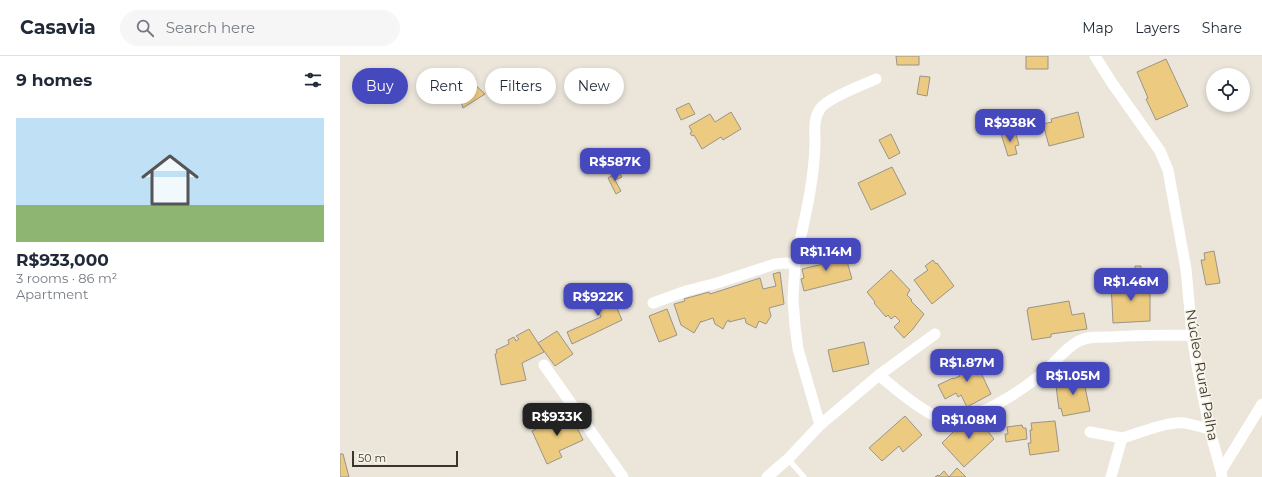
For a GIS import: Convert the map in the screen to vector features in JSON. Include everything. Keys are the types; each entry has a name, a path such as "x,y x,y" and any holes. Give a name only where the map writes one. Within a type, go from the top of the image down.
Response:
{"street":[{"name":"Núcleo Rural Palha","path":"1096,56 1112,83 1160,151 1168,170 1186,269 1192,335 1210,429 1222,474"},
{"path":"820,426 798,349 794,299 795,264 806,213 813,169 815,144 814,127 820,108 829,101 876,79"},
{"path":"652,303 775,264 795,264"},
{"path":"767,477 788,459 820,426 879,375 935,334"},
{"path":"879,375 916,404 934,415 954,419 982,412 1027,386 1049,368 1070,347 1080,340 1146,335 1192,335"},
{"path":"544,365 622,477"},
{"name":"Núcleo Rural Palha","path":"1222,474 1262,404"},
{"path":"1090,432 1122,438 1176,423 1184,423 1210,429"},
{"path":"1110,477 1122,438"}],"lane":[{"path":"788,459 804,477"}],"building":[{"path":"896,56 919,56 919,65 897,65"},
{"path":"1026,56 1048,56 1048,69 1026,69"},
{"path":"1166,59 1188,106 1156,120 1146,99 1148,98 1137,72"},
{"path":"920,76 930,77 927,96 917,94"},
{"path":"477,87 485,94 477,99"},
{"path":"689,103 695,114 681,120 676,109"},
{"path":"462,104 469,104 463,108"},
{"path":"731,112 741,129 723,140 721,137 702,149 694,135 692,136 690,133 692,132 689,126 710,114 715,122"},
{"path":"1078,112 1084,137 1049,146 1043,124 1052,122 1051,119"},
{"path":"1015,131 1019,145 1015,146 1017,154 1008,156 1001,134"},
{"path":"891,134 900,153 889,159 879,140"},
{"path":"892,167 906,194 871,210 858,183"},
{"path":"619,172 622,177 615,180 621,191 616,194 608,178"},
{"path":"834,250 837,260 846,258 852,279 804,291 801,279 804,278 802,269 823,264 820,254"},
{"path":"1214,251 1220,283 1206,285 1201,260 1205,260 1204,253"},
{"path":"933,260 936,264 937,263 954,286 932,304 914,280 928,270 925,266"},
{"path":"1135,266 1141,266 1141,270 1145,270 1146,279 1116,280 1115,273 1129,273 1129,270 1135,270"},
{"path":"891,270 910,290 907,295 924,314 904,338 894,327 900,321 895,316 891,319 888,315 886,317 867,292"},
{"path":"780,272 784,304 769,308 771,316 766,324 759,321 756,328 746,323 745,318 729,322 729,320 727,321 723,329 715,324 713,318 701,321 694,333 681,325 674,304 685,301 684,299 709,292 710,294 760,278 763,289 776,286 773,274"},
{"path":"1150,282 1150,321 1113,323 1111,283"},
{"path":"608,287 622,320 572,344 567,332 601,317 591,295"},
{"path":"1069,301 1072,315 1084,313 1087,329 1051,334 1051,337 1032,340 1027,310 1028,308"},
{"path":"667,309 677,335 659,342 649,316"},
{"path":"529,329 544,352 522,363 526,380 501,385 495,354 497,353 496,350 509,344 508,340 514,337 516,341 519,339 516,336"},
{"path":"557,331 573,354 555,366 538,343"},
{"path":"864,342 869,364 833,372 828,350"},
{"path":"973,356 991,394 967,407 961,395 958,397 956,393 945,399 938,385 960,376 954,365"},
{"path":"1081,368 1090,411 1063,416 1061,408 1059,409 1056,386 1075,382 1072,370"},
{"path":"569,411 583,440 559,451 562,457 547,464 532,431"},
{"path":"978,414 989,426 986,429 994,439 964,467 942,443 963,422 965,425"},
{"path":"905,416 922,435 903,452 899,446 882,461 869,448"},
{"path":"1055,421 1059,451 1030,455 1028,443 1031,443 1031,423"},
{"path":"1022,425 1023,428 1026,428 1027,439 1006,442 1005,434 1008,434 1007,427"},
{"path":"340,454 343,454 349,477 340,477"},
{"path":"957,468 966,477 949,477"},
{"path":"944,471 949,477 935,477 938,475 939,476"}]}
